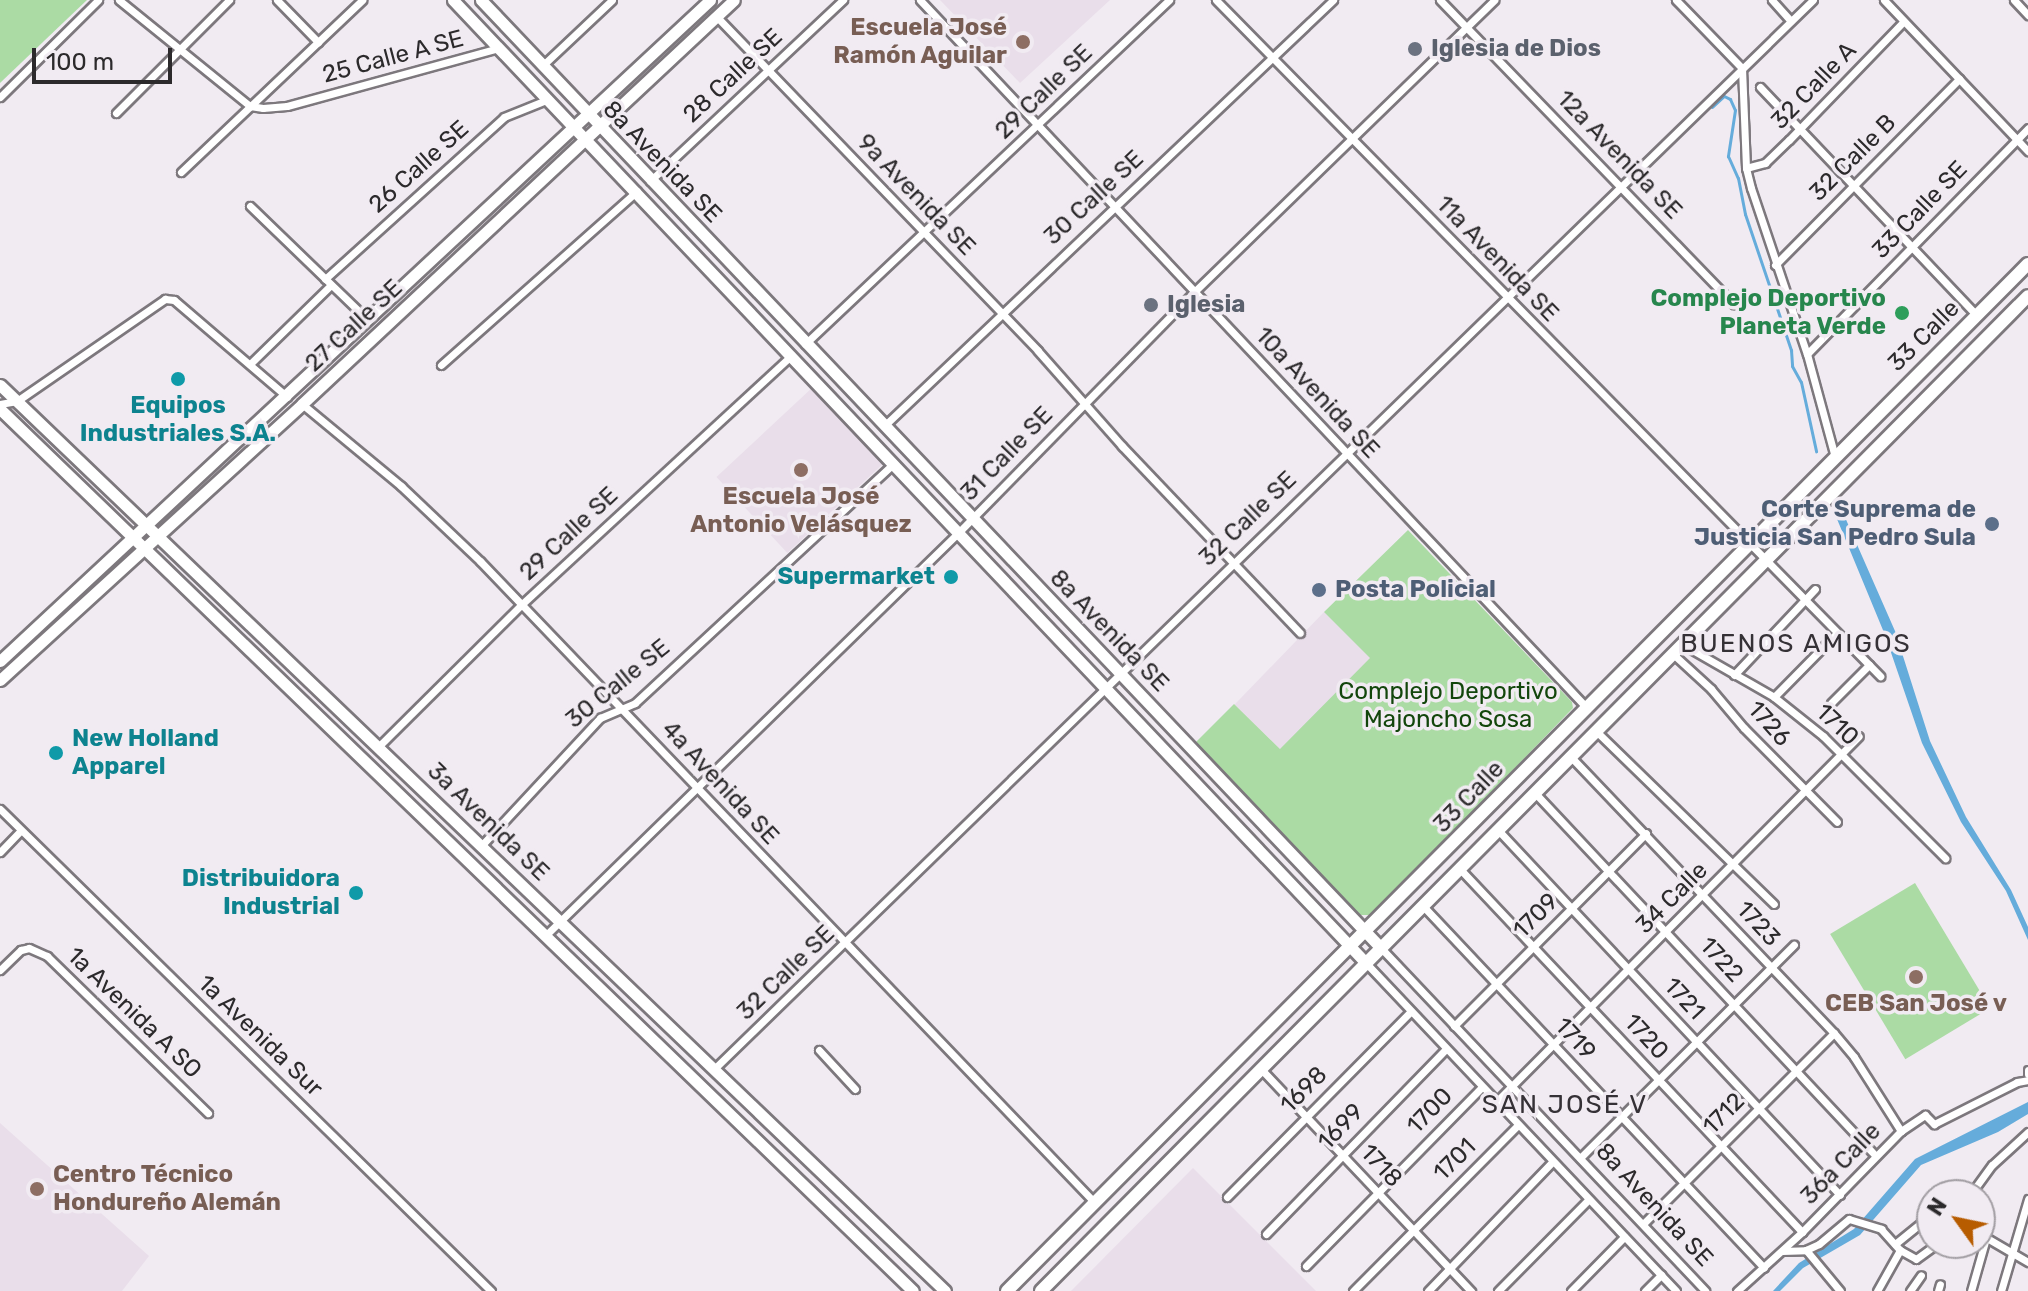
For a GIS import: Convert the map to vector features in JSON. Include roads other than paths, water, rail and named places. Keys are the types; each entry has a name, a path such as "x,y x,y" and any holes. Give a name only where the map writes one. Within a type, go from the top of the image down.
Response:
{"main road":[{"name":"8a Avenida SE","path":"453,0 1366,963"},
{"name":"8a Avenida SE","path":"481,0 586,115 1381,948"},
{"name":"27 Calle SE","path":"0,680 302,404 734,0"},
{"name":"27 Calle SE","path":"0,661 287,397 705,2"},
{"name":"33 Calle","path":"1007,1291 1367,933 2028,264"},
{"name":"33 Calle","path":"1041,1291 2028,296"},
{"name":"3a Avenida SE","path":"0,385 945,1291"},
{"name":"3a Avenida SE","path":"0,406 913,1291"}],"street":[{"path":"0,97 98,0"},
{"path":"119,0 250,106"},
{"path":"116,113 229,0"},
{"path":"277,0 318,42"},
{"path":"181,172 362,0"},
{"path":"542,66 612,0"},
{"name":"28 Calle SE","path":"650,181 843,0"},
{"name":"10a Avenida SE","path":"920,0 1587,708"},
{"name":"29 Calle SE","path":"805,344 1169,0"},
{"name":"11a Avenida SE","path":"1216,0 1880,676"},
{"name":"30 Calle SE","path":"884,426 1333,0"},
{"name":"12a Avenida SE","path":"1440,0 1734,304"},
{"name":"31 Calle SE","path":"547,934 959,532 1194,292 1494,0"},
{"path":"1676,0 1742,68 1746,168 1775,265 1807,354 1836,459"},
{"path":"1772,0 1791,21"},
{"name":"32 Calle SE","path":"714,1069 846,944 1105,686 1813,0"},
{"path":"1884,0 2028,151"},
{"path":"2014,0 2028,15"},
{"name":"9a Avenida SE","path":"717,17 1002,313 1122,446 1233,562"},
{"name":"32 Calle A","path":"1746,168 1765,163 1904,21"},
{"name":"25 Calle A SE","path":"250,106 276,109 500,48"},
{"name":"32 Calle B","path":"1775,265 1959,79"},
{"path":"1760,87 1976,315"},
{"name":"26 Calle SE","path":"250,364 328,282 504,117 549,99"},
{"name":"33 Calle SE","path":"1807,354 2028,128"},
{"path":"441,365 637,191"},
{"path":"250,206 368,320"},
{"path":"0,406 17,401 165,299 174,300 287,397"},
{"name":"29 Calle SE","path":"378,747 522,604 792,355"},
{"name":"4a Avenida SE","path":"302,404 401,486 522,604 1096,1204"},
{"name":"30 Calle SE","path":"481,846 600,718 635,703 894,463"},
{"path":"1233,562 1300,633"},
{"path":"1734,675 1815,589"},
{"path":"1774,697 1837,633"},
{"name":"1710","path":"1678,649 1774,697 1841,755 1945,858"},
{"name":"1726","path":"1678,649 1805,792 1837,822"},
{"path":"1831,703 1869,665"},
{"path":"1596,731 1774,904"},
{"name":"34 Calle","path":"1496,1102 1859,736"},
{"name":"1723","path":"1571,757 1834,1033 1854,1057 1901,1131"},
{"name":"1722","path":"1535,793 1875,1155"},
{"name":"1a Avenida Sur","path":"0,809 491,1291"},
{"path":"0,852 21,830"},
{"name":"1721","path":"1498,830 1840,1195"},
{"name":"1709","path":"1454,1026 1646,833"},
{"name":"1720","path":"1460,869 1802,1232"},
{"name":"1719","path":"1423,906 1764,1268"},
{"path":"1580,1158 1794,945"},
{"name":"1a Avenida A SO","path":"0,970 21,950 29,948 58,963 208,1113"},
{"name":"8a Avenida SE","path":"1381,948 1705,1291"},
{"name":"8a Avenida SE","path":"1366,963 1676,1291"},
{"name":"1698","path":"1227,1197 1410,1012"},
{"name":"1712","path":"1643,1224 1834,1033"},
{"name":"1699","path":"1266,1234 1446,1049"},
{"path":"819,1050 855,1089"},
{"name":"1718","path":"1261,1069 1471,1291"},
{"name":"36a Calle","path":"1737,1291 1840,1195 1901,1131 1925,1115 1934,1124 2017,1082 2028,1080"},
{"name":"1700","path":"1306,1266 1482,1087"},
{"name":"1701","path":"1353,1291 1518,1125"},
{"path":"1982,1179 1992,1165 2028,1132"},
{"path":"1428,1291 1552,1162"},
{"path":"2001,1291 2028,1199"},
{"path":"1498,1291 1588,1200"},
{"path":"1782,1251 1807,1252 1849,1219 1881,1229 1898,1247 1916,1259"},
{"path":"1877,1291 1898,1247 1916,1230"},
{"path":"1571,1291 1624,1237"},
{"path":"1996,1244 2028,1262"},
{"path":"1807,1252 1840,1291"},
{"path":"1971,1291 1978,1259"},
{"path":"1645,1291 1661,1275"},
{"path":"1910,1291 1921,1275"}],"water":[{"path":"1839,514 1844,515 1895,631 1930,741 1966,817 2011,890 2028,927 2028,940 2006,891 1961,822 1922,743 1885,635 1837,519"},
{"path":"2028,1102 2028,1114 1998,1132 1921,1165 1860,1235 1803,1268 1780,1291 1773,1291 1799,1263 1854,1229 1915,1159"}],"waterway":[{"path":"1712,107 1724,96 1730,99 1735,110 1728,156 1738,178 1745,214 1791,350 1792,366 1801,382 1816,451"}],"place":[{"name":"Escuela José Ramón Aguilar","path":"1023,42"},
{"name":"Iglesia de Dios","path":"1415,49"},
{"name":"Iglesia","path":"1151,305"},
{"name":"Complejo Deportivo Planeta Verde","path":"1902,313"},
{"name":"Equipos Industriales S.A.","path":"178,379"},
{"name":"Escuela José Antonio Velásquez","path":"801,470"},
{"name":"Corte Suprema de Justicia San Pedro Sula","path":"1992,524"},
{"name":"Supermarket","path":"951,577"},
{"name":"Posta Policial","path":"1319,590"},
{"name":"New Holland Apparel","path":"56,753"},
{"name":"Distribuidora Industrial","path":"356,893"},
{"name":"CEB San José v","path":"1916,977"},
{"name":"Centro Técnico Hondureño Alemán","path":"37,1189"}],"district":[{"name":"BUENOS AMIGOS","path":"1796,644"},
{"name":"SAN JOSÉ V","path":"1565,1105"}],"park label":[{"name":"Complejo Deportivo Majoncho Sosa","path":"1448,706"}]}
